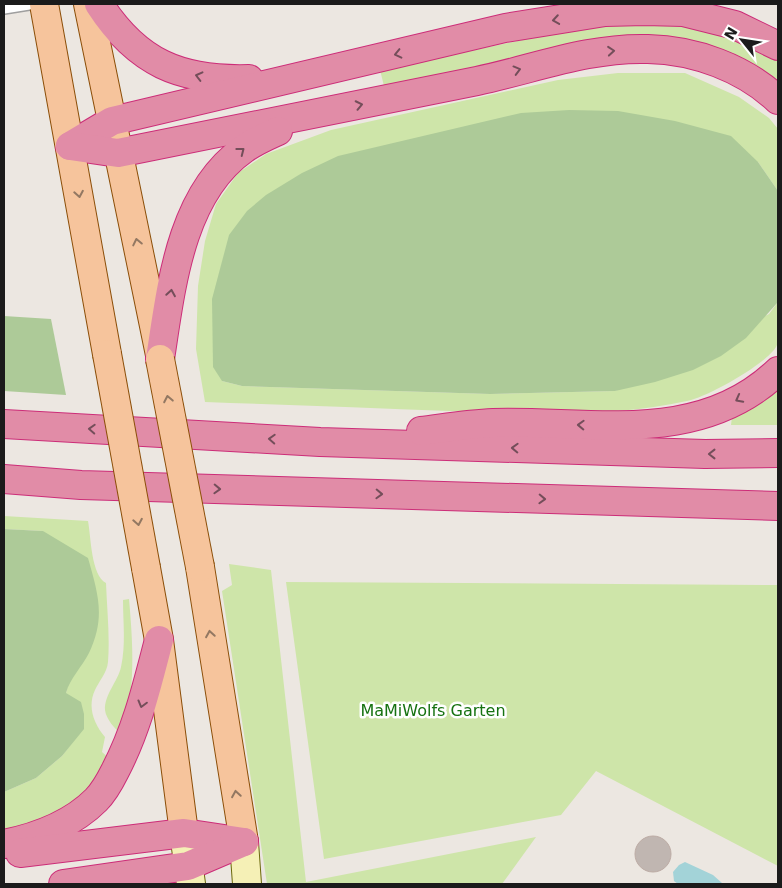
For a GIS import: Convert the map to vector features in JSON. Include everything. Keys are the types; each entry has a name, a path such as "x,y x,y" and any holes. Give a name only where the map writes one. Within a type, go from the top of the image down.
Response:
{"highway":[{"path":"99,4 112,24 142,54 184,72 215,79 300,77"},
{"path":"70,146 112,121 505,28 604,12 683,12 735,25 778,46"},
{"path":"70,146 118,154 484,79 563,59 606,51 647,49 699,56 726,66 748,78 778,100"},
{"path":"160,359 179,254 196,209 206,191 226,164 244,148 311,115"},
{"path":"320,442 492,423 592,426 664,424 691,419 718,410 760,386 778,371"},
{"path":"4,424 320,442 686,453 778,453"},
{"path":"4,479 81,485 778,506"},
{"path":"4,494 81,485"},
{"path":"4,844 32,838 64,824 84,811 102,792 125,752 138,719 159,640"},
{"path":"4,854 184,833 244,842"},
{"path":"63,884 190,875 244,842"}],"main road":[{"path":"44,4 159,640 190,875"},
{"path":"88,4 200,567 244,842 247,884"}],"lane":[{"path":"4,8 29,4"}],"green space":[{"path":"625,20 689,24 754,44 778,60 778,87 686,44 384,86 380,70 536,37"},
{"path":"618,73 685,73 739,97 769,118 778,129 778,191 758,162 222,381 242,386 490,394 615,391 769,314 778,302 778,343 761,362 722,387 696,398 629,410 510,413 205,402 196,349 198,286 205,241 216,204 238,173 266,154 331,130 558,80"},
{"path":"569,110 618,111 675,121 731,136 758,162 778,191 778,302 746,338 721,356 693,370 655,382 615,391 490,394 242,386 222,381 213,367 212,299 229,235 247,211 266,195 302,173 338,156 521,113"},
{"path":"4,316 51,319 66,395 4,391"},
{"path":"778,386 778,425 731,425 732,417"},
{"path":"4,516 88,521 97,572 106,583 109,633 107,666 95,690 92,709 95,721 105,737 102,752 113,762 106,776 62,815 4,834 4,792 36,778 62,756 72,743 66,693 68,684 89,652 43,531 4,529"},
{"path":"4,529 43,531 88,558 95,583 99,617 89,653 70,682 66,693 81,702 84,714 84,729 62,756 36,778 4,792"},
{"path":"229,564 271,570 306,882 536,837 502,884 267,884 222,591 232,585"},
{"name":"MaMiWolfs Garten","path":"286,582 778,585 778,866 596,771 561,815 324,859"},
{"path":"129,599 132,667 130,701 122,735 107,717 105,704 123,659 123,600"}],"water":[{"path":"685,862 713,875 722,884 678,884 674,881 673,872 679,865"}],"building":[{"path":"653,836 660,837 666,841 670,847 670,861 666,867 660,871 653,872 646,871 640,867 636,861 635,854 636,847 640,841 646,837"}]}
